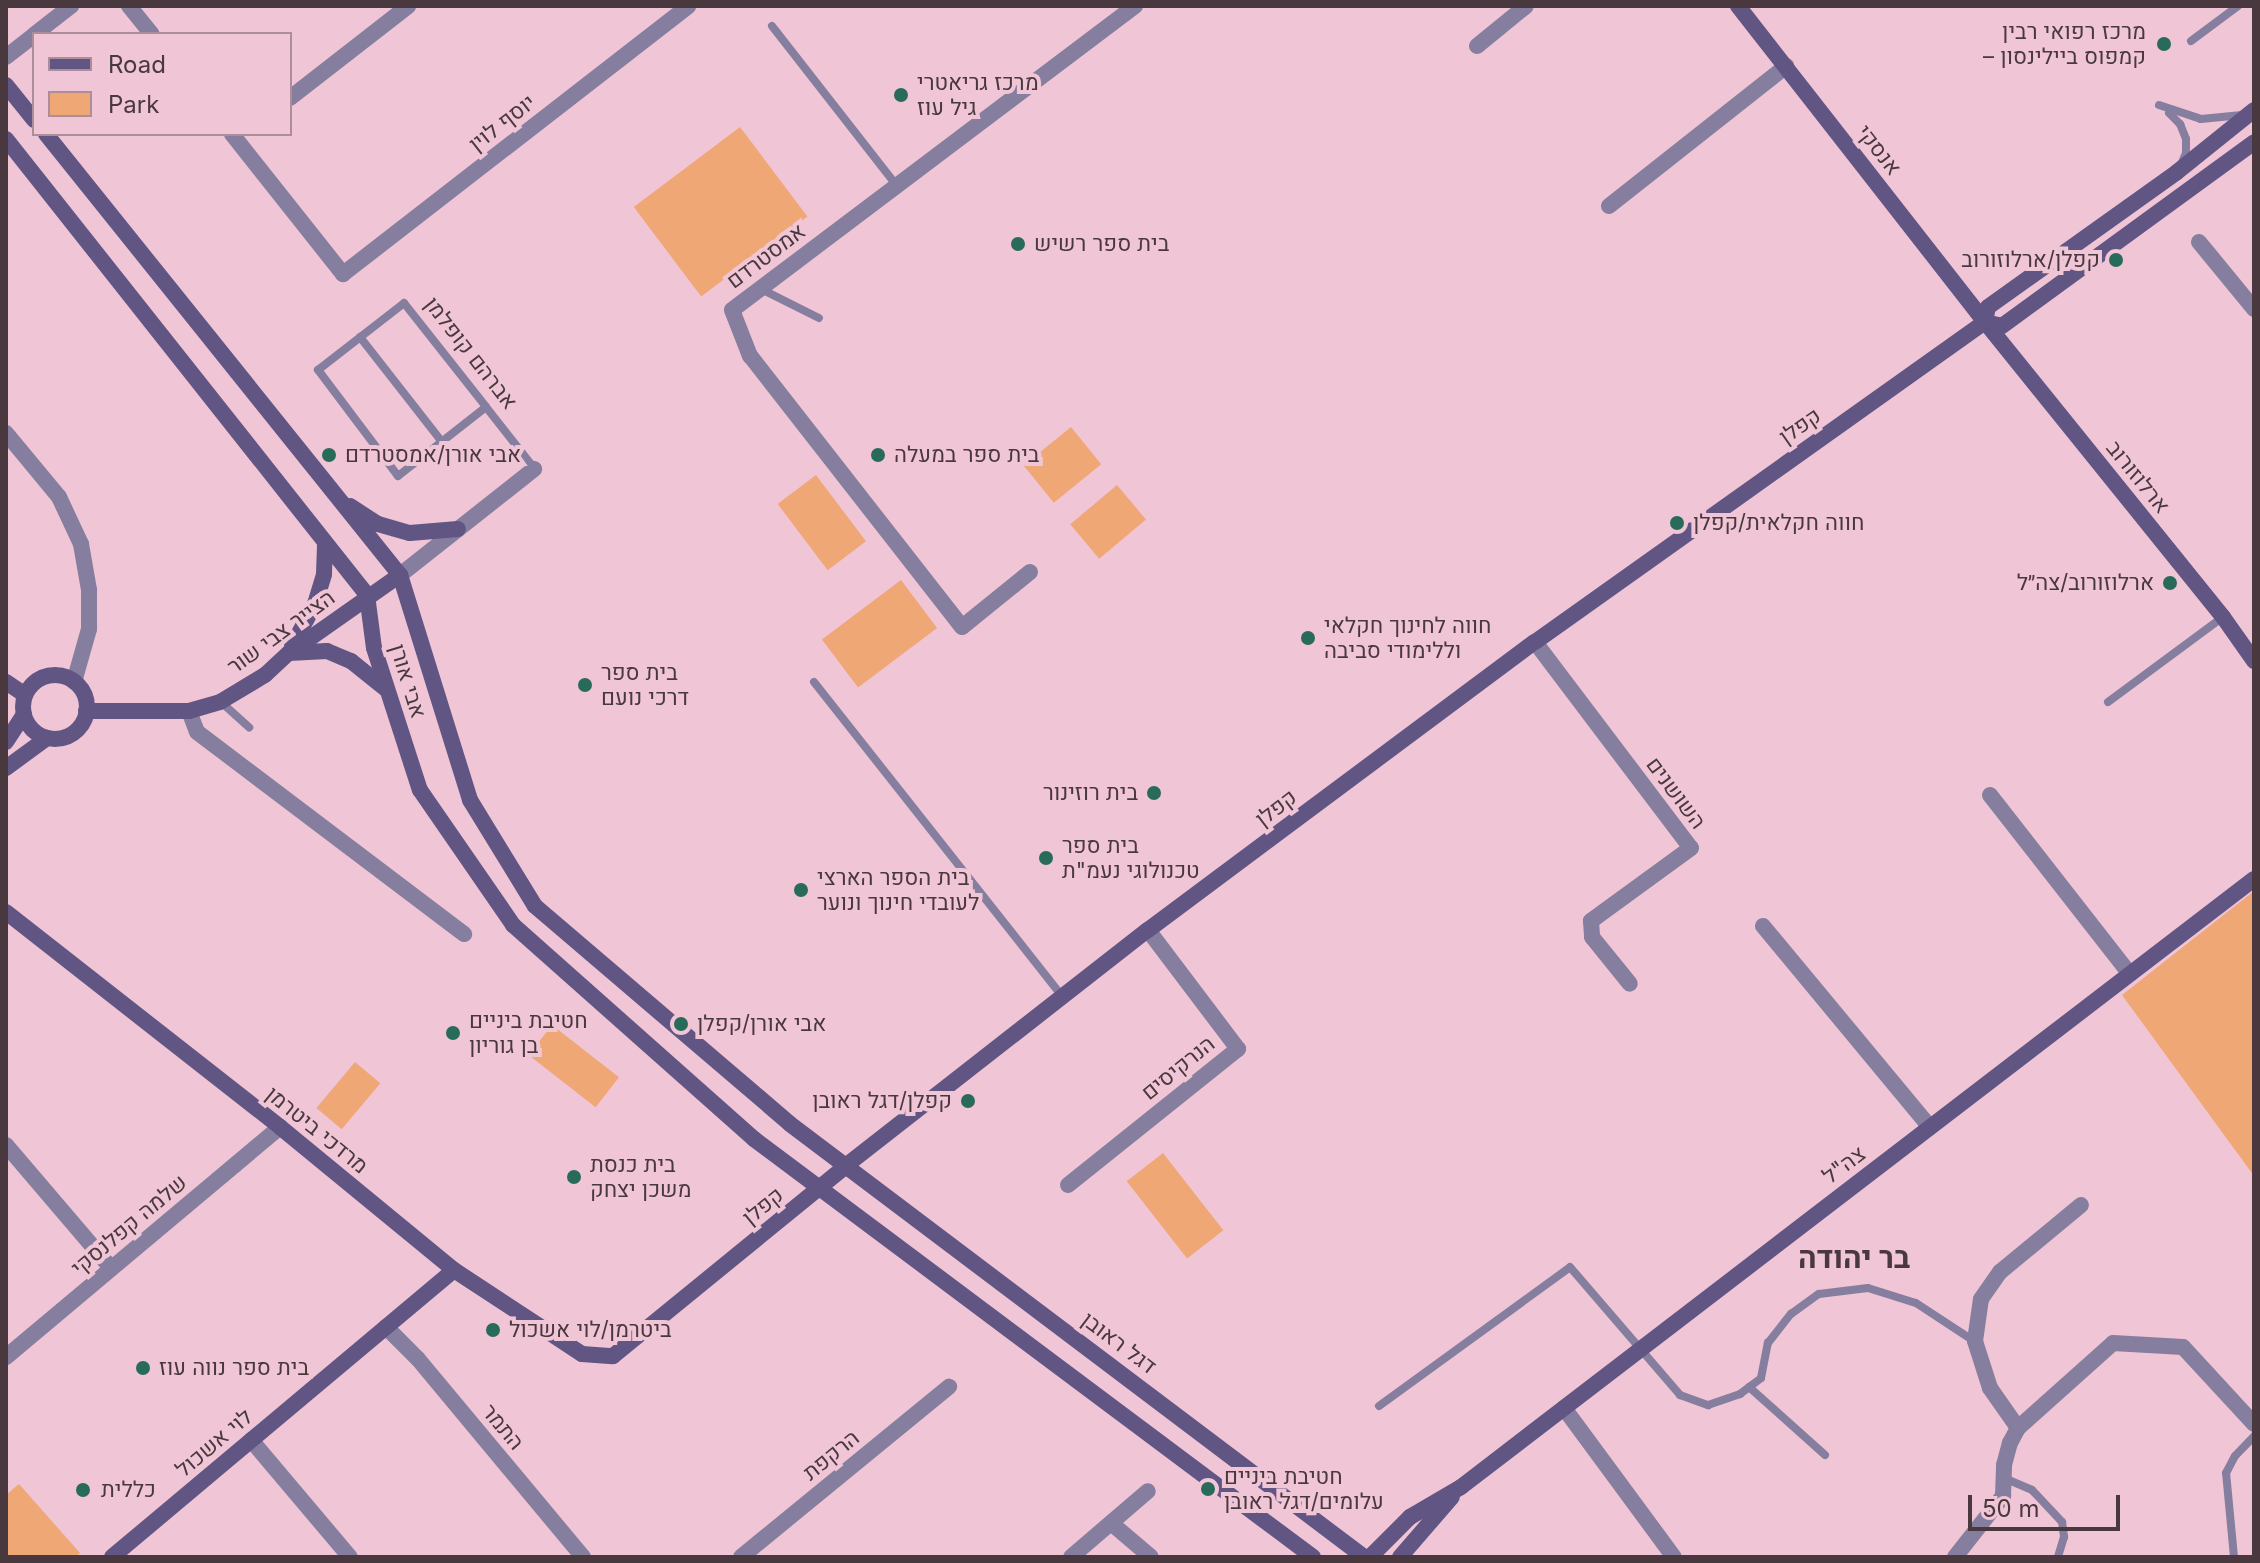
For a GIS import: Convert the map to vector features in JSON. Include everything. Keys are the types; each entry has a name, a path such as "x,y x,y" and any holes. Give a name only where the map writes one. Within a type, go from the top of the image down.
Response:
{"street":[{"path":"37,32 71,6"},
{"path":"129,6 150,32"},
{"path":"292,96 408,6"},
{"name":"יוסף לוין","path":"238,136 343,274 688,6"},
{"name":"אמסטרדם","path":"1030,572 962,627 750,356 732,310 758,287 898,187 1135,6"},
{"path":"1477,46 1526,6"},
{"name":"אנסקי","path":"1738,6 1985,322"},
{"path":"6,57 32,36"},
{"path":"1609,206 1786,66"},
{"path":"6,85 32,118"},
{"name":"קפלן","path":"613,1356 848,1164 1148,930 1535,642 1985,322 1988,307 2177,172 2254,110"},
{"name":"אבי אורן","path":"48,136 400,575 470,800 535,906 790,1124 848,1164"},
{"path":"6,139 367,595"},
{"name":"קפלן","path":"1985,322 2002,326 2254,142"},
{"path":"2199,242 2254,309"},
{"name":"ארלוזורוב","path":"1985,322 2223,617 2254,661"},
{"path":"6,433 59,497 81,544 89,590 89,629 74,682"},
{"path":"400,575 534,469"},
{"path":"340,499 378,524 410,533 458,529"},
{"path":"289,653 315,604 324,574 325,543"},
{"name":"הצייר צבי שור","path":"86,711 189,711 220,702 265,675 289,653 367,595 400,575"},
{"name":"אבי אורן","path":"367,595 374,648 420,790 513,925 754,1139 822,1187"},
{"name":"השושנים","path":"1535,642 1691,848 1591,921 1592,937 1630,984"},
{"path":"289,653 327,651 351,661 387,690"},
{"path":"6,742 24,714 25,695 37,680 46,676 65,677 74,682 81,690 86,711 77,730 58,739 47,738 32,729 24,714"},
{"path":"6,682 25,695"},
{"path":"189,711 197,732 464,934"},
{"path":"6,768 47,738"},
{"path":"1990,795 2130,974"},
{"name":"צה\"ל","path":"1367,1557 1410,1517 1461,1487 2254,879"},
{"name":"מרדכי ביטרמן","path":"6,912 280,1127 454,1270 582,1354 613,1356"},
{"path":"1763,926 1930,1127"},
{"name":"הנרקיסים","path":"1068,1185 1238,1049 1148,930"},
{"name":"שלמה קפלנסקי","path":"6,1357 280,1127"},
{"path":"6,1145 111,1268"},
{"name":"דגל ראובן","path":"848,1164 1367,1557"},
{"path":"822,1187 1313,1557"},
{"path":"2018,1428 1990,1388 1975,1341 1981,1299 2000,1272 2081,1205"},
{"name":"לוי אשכול","path":"112,1557 454,1270"},
{"name":"התמר","path":"386,1327 418,1359 583,1557"},
{"path":"1955,1557 2003,1496 2010,1443 2018,1428 2113,1343 2183,1347 2254,1424"},
{"name":"הרקפת","path":"741,1557 949,1387"},
{"path":"1564,1408 1674,1557"},
{"path":"251,1440 350,1557"},
{"name":"צה\"ל","path":"1400,1557 1461,1487"},
{"path":"1071,1557 1148,1491"},
{"path":"1111,1523 1151,1557"}],"lane":[{"path":"2191,41 2238,6"},
{"path":"772,26 898,187"},
{"path":"2177,172 2186,153 2186,139 2174,116 2159,105 2201,119 2236,117 2254,110"},
{"path":"758,287 819,318"},
{"name":"אברהם קופלמן","path":"442,442 398,476 318,370 404,303 534,469"},
{"path":"360,337 442,442 486,407"},
{"path":"2108,702 2223,617"},
{"path":"814,682 1062,996"},
{"path":"220,702 249,727"},
{"path":"1379,1406 1570,1267 1680,1395 1708,1405 1740,1394 1761,1378 1768,1343 1791,1314 1819,1294 1868,1288 1916,1303 1975,1341"},
{"path":"1749,1387 1825,1455"},
{"path":"2234,1557 2226,1473 2235,1456 2254,1436"},
{"path":"2004,1478 2032,1490 2062,1522 2064,1537 2058,1557"}],"green space":[{"path":"740,127 807,216 701,296 634,207"},
{"path":"1071,427 1101,464 1054,503 1024,465"},
{"path":"816,475 866,541 828,570 778,504"},
{"path":"1117,485 1146,519 1099,559 1070,524"},
{"path":"901,580 937,628 858,687 822,640"},
{"path":"2254,891 2254,1176 2122,995"},
{"path":"552,1025 619,1077 596,1107 529,1055"},
{"path":"355,1062 380,1083 342,1129 316,1108"},
{"path":"1163,1153 1223,1230 1187,1259 1127,1181"},
{"path":"19,1484 80,1553 76,1557 6,1557 6,1495"}],"place":[{"name":"מרכז רפואי רבין – קמפוס ביילינסון","path":"2164,44"},
{"name":"מרכז גריאטרי גיל עוז","path":"901,95"},
{"name":"בית ספר רשיש","path":"1018,244"},
{"name":"קפלן/ארלוזורוב","path":"2116,260"},
{"name":"אבי אורן/אמסטרדם","path":"329,455"},
{"name":"בית ספר במעלה","path":"878,455"},
{"name":"חווה חקלאית/קפלן","path":"1677,523"},
{"name":"ארלוזורוב/צה״ל","path":"2170,583"},
{"name":"חווה לחינוך חקלאי וללימודי סביבה","path":"1308,638"},
{"name":"בית ספר דרכי נועם","path":"585,685"},
{"name":"בית רוזינור","path":"1154,793"},
{"name":"בית ספר טכנולוגי נעמ\"ת","path":"1046,858"},
{"name":"בית הספר הארצי לעובדי חינוך ונוער","path":"801,890"},
{"name":"אבי אורן/קפלן","path":"681,1024"},
{"name":"חטיבת ביניים בן גוריון","path":"453,1033"},
{"name":"קפלן/דגל ראובן","path":"968,1101"},
{"name":"בית כנסת משכן יצחק","path":"574,1177"},
{"name":"ביטרמן/לוי אשכול","path":"493,1330"},
{"name":"בית ספר נווה עוז","path":"143,1368"},
{"name":"חטיבת ביניים עלומים/דגל ראובן","path":"1208,1489"},
{"name":"כללית","path":"83,1490"}],"district":[{"name":"בר יהודה","path":"1854,1257"}]}
